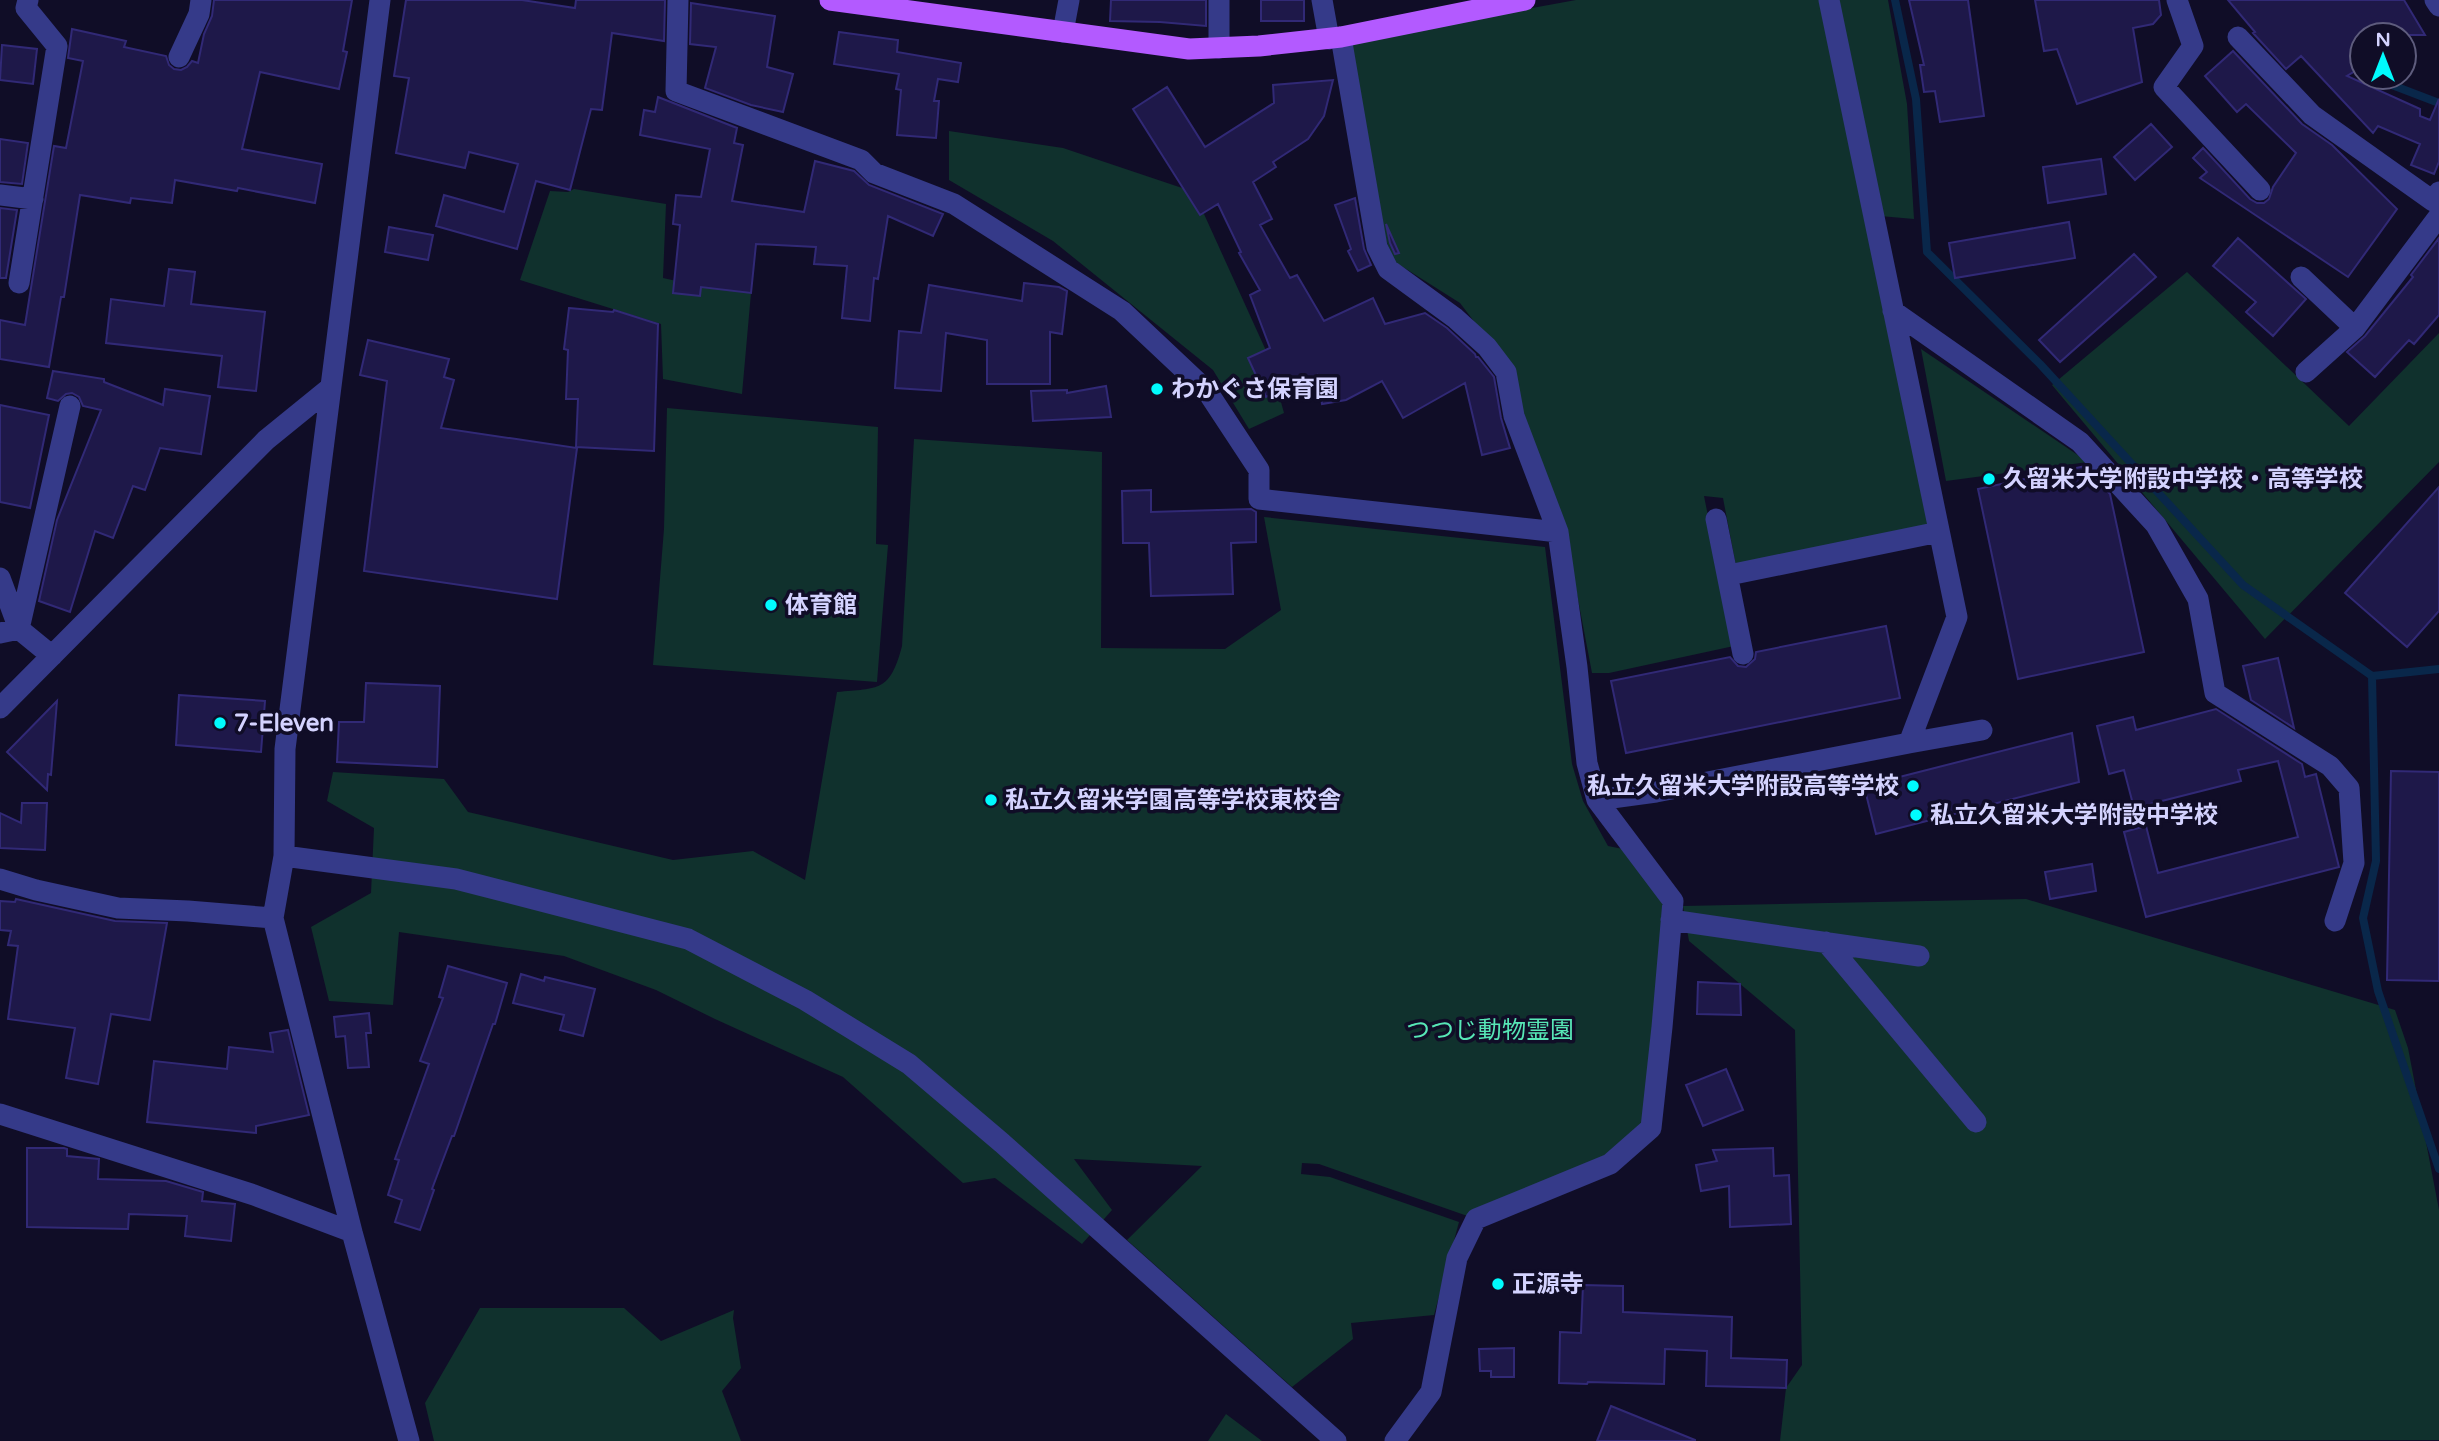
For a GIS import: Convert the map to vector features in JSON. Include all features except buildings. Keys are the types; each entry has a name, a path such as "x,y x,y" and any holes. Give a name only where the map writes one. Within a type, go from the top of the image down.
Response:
{"main road":[{"path":"830,0 1189,49 1259,46 1335,38 1525,0"}],"street":[{"path":"19,283 57,46 26,8 28,0"},
{"path":"179,57 199,14 201,0"},
{"path":"380,0 285,750 284,856 273,918 352,1231 409,1441"},
{"path":"678,0 676,91 861,160 874,173 954,204 1122,311 1207,391 1259,470 1259,499 1558,532"},
{"path":"1063,32 1069,0"},
{"path":"1219,0 1219,48"},
{"path":"1322,0 1335,38 1377,247 1388,269 1455,318 1487,347 1506,372 1514,416 1558,532 1587,763 1597,800 1673,901 1651,1128 1610,1164 1476,1219 1457,1258 1431,1392 1395,1441"},
{"path":"1829,0 1957,617 1909,743"},
{"path":"2177,0 2193,46 2164,87 2260,190"},
{"path":"2435,0 2439,6"},
{"path":"2238,37 2312,115 2438,204 2355,328 2306,372"},
{"path":"0,195 33,199"},
{"path":"2301,277 2355,328"},
{"path":"1894,311 2080,442 2156,525 2198,598 2215,693 2330,766 2348,788 2354,863 2334,921"},
{"path":"0,708 267,440 330,388"},
{"path":"10,631 70,406"},
{"path":"1716,519 1743,654"},
{"path":"1728,575 1939,532"},
{"path":"0,578 10,631 52,656"},
{"path":"1597,800 1656,792 1982,730"},
{"path":"284,856 456,879 688,939 805,1000 909,1064 1002,1143 1336,1441"},
{"path":"0,879 118,908 273,918"},
{"path":"1671,920 1919,956"},
{"path":"1826,942 1976,1122"},
{"path":"0,1114 254,1195 352,1231"}],"green space":[{"path":"1576,0 1819,0 1930,529 1736,566 1723,498 1704,496 1734,646 1609,673 1592,673 1565,531 1519,415 1511,370 1460,303 1395,262 1382,231 1348,42"},
{"path":"1838,0 1888,0 1907,104 1914,219 1880,216"},
{"path":"949,131 1063,148 1194,192 1268,355 1284,413 1249,429 1213,370 1053,241 949,180"},
{"path":"574,189 666,204 663,278 708,288 751,293 742,394 663,379 661,324 520,280 550,191 568,192"},
{"path":"2187,272 2349,426 2439,333 2439,462 2265,639 2052,385"},
{"path":"1921,349 2088,462 1946,481"},
{"path":"667,408 878,427 876,544 888,545 877,682 653,665 664,529"},
{"name":"つつじ動物霊園","path":"914,439 1102,452 1101,648 1225,649 1281,610 1264,517 1545,547 1572,764 1583,801 1608,846 1633,851 1673,901 1651,1128 1610,1164 1476,1219 1319,1164 1302,1163 1301,1174 1330,1177 1459,1222 1434,1315 1351,1323 1353,1339 1292,1387 1127,1240 1202,1166 1074,1159 1112,1210 1082,1244 995,1178 963,1183 843,1077 656,990 564,956 399,932 393,1005 329,1001 311,927 371,893 374,828 327,801 333,772 444,779 468,812 673,860 753,851 805,880 837,692 863,690 881,685 893,672 902,646"},
{"path":"2026,899 2395,1010 2408,1048 2439,1210 2439,1440 1780,1441 1786,1388 1802,1365 1795,1030 1689,941 1683,906"},
{"path":"480,1308 624,1308 661,1341 734,1310 741,1368 722,1391 741,1441 434,1441 425,1403"},
{"path":"1226,1414 1262,1441 1208,1441"}],"waterway":[{"path":"1895,0 1916,99 1927,252 2040,364 2243,585 2372,676 2376,861 2363,918 2378,991 2439,1169"},
{"path":"2408,91 2439,103"},
{"path":"2372,676 2439,669"}],"place":[{"name":"わかぐさ保育園","path":"1157,389"},
{"name":"久留米大学附設中学校・高等学校","path":"1989,479"},
{"name":"体育館","path":"771,605"},
{"name":"7-Eleven","path":"220,723"},
{"name":"私立久留米大学附設高等学校","path":"1913,786"},
{"name":"私立久留米学園高等学校東校舎","path":"991,800"},
{"name":"私立久留米大学附設中学校","path":"1916,815"},
{"name":"正源寺","path":"1498,1284"}]}
